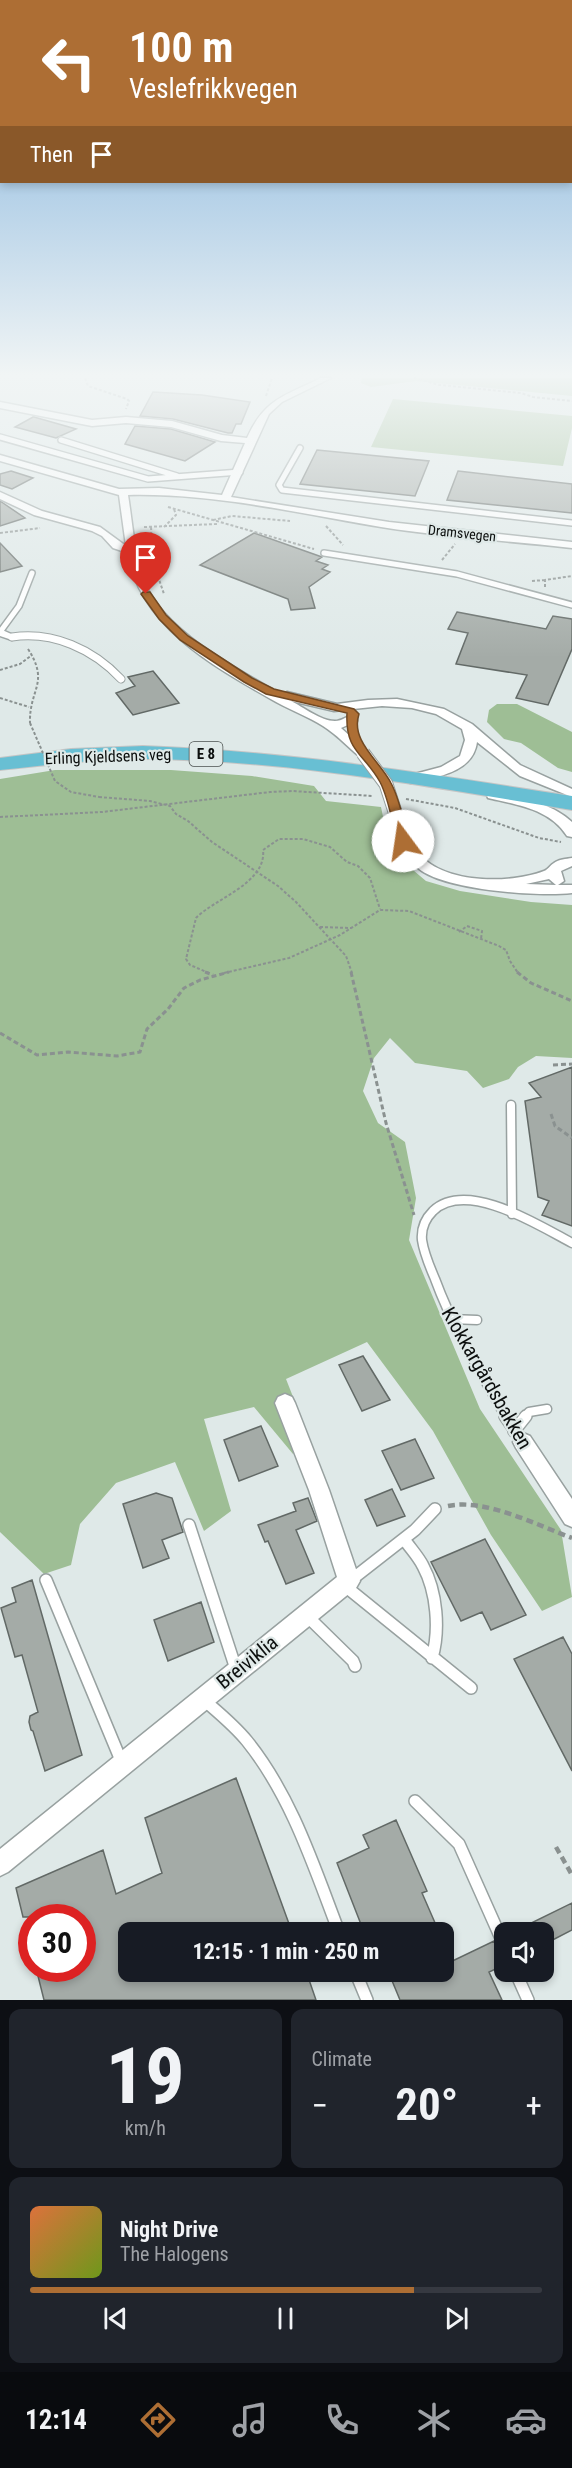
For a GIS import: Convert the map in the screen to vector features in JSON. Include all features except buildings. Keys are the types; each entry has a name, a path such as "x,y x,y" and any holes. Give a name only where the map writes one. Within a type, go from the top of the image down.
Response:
{"highway":[{"name":"Erling Kjeldsens veg","path":"0,764 119,753 204,754 300,764 407,789 464,787 572,803"}],"street":[{"name":"Dramsvegen","path":"44,471 108,491 176,492 340,518 572,544"},
{"path":"225,498 240,472"},
{"path":"123,492 131,551 139,583 170,626 228,668 326,722 360,750 386,783 403,841 414,859 430,871 456,881 549,890 572,889"},
{"path":"0,495 25,508 71,524 96,529 106,534 117,546 131,551"},
{"path":"0,632 12,637"},
{"path":"270,692 351,711 360,750"},
{"path":"394,704 340,725 326,722 321,714 337,707 363,703 413,704 433,709 453,717 468,727 510,764 535,779 572,793"},
{"path":"407,789 444,771 462,760 471,751 473,744 468,727"},
{"path":"464,787 546,811 566,823 570,841 569,862 557,867 553,873 497,885"},
{"path":"553,873 556,881 572,889"},
{"path":"285,1403 319,1490 347,1583"},
{"name":"Klokkargårdsbakken","path":"519,1437 572,1517"},
{"name":"Breiviklia","path":"0,1864 347,1583"}],"lane":[{"path":"117,471 133,476 166,479 240,472"},
{"path":"163,471 181,477"},
{"path":"287,471 279,485 282,490 572,523"},
{"path":"324,553 433,568 572,605"},
{"path":"0,632 19,606 32,573"},
{"path":"12,637 35,635 71,646 98,657 121,679"},
{"path":"511,1105 512,1214"},
{"path":"422,1230 429,1216 438,1207 456,1200 472,1201 512,1214 572,1242"},
{"name":"Klokkargårdsbakken","path":"422,1230 426,1257 450,1319 519,1437"},
{"path":"450,1319 477,1320"},
{"path":"519,1437 529,1412 547,1409"},
{"path":"435,1509 404,1539 347,1583 471,1689"},
{"path":"189,1525 236,1671"},
{"path":"404,1539 424,1568 433,1598 437,1647 432,1658"},
{"path":"46,1580 123,1765"},
{"path":"306,1615 355,1665"},
{"path":"202,1699 246,1740 277,1786 303,1840 335,1922"},
{"path":"415,1801 459,1844 494,1923"},
{"path":"360,1982 367,2000"},
{"path":"520,1982 528,2000"}],"path":[{"path":"172,508 178,503"},
{"path":"163,505 220,524"},
{"path":"164,527 176,515 172,508"},
{"path":"212,520 232,516 293,521"},
{"path":"340,518 325,525 330,532 341,538 342,555"},
{"path":"0,533 71,524"},
{"path":"144,527 220,524 259,532 324,553"},
{"path":"151,527 150,548 153,567 164,594"},
{"path":"433,568 463,533"},
{"path":"546,597 545,580 572,576"},
{"path":"12,637 23,644 39,668 39,683 29,707 30,723 55,781 71,792 150,801 170,806 176,814 188,821 212,842 278,886 346,956 357,990 386,1123 412,1212 422,1230"},
{"path":"0,670 20,664 32,655"},
{"path":"0,698 29,707"},
{"path":"407,789 539,838 570,841"},
{"path":"0,817 52,816 170,806 250,794 292,791 376,796"},
{"path":"214,976 190,965 186,959 196,918 224,900 256,871 264,861 264,850 279,839 303,839 330,847 347,862 358,866 370,878 380,909"},
{"path":"0,1033 37,1055 68,1052 117,1056 140,1052 147,1029 168,1009 184,988 214,976 289,958 331,939 380,909 409,911 506,950 510,966 528,983 572,1001"},
{"path":"459,932 467,926 478,929 482,931 481,939"},
{"path":"320,927 351,928"},
{"path":"553,1065 572,1064"},
{"path":"551,1114 555,1126 572,1138"},
{"path":"435,1509 462,1503 488,1508 572,1538"},
{"path":"556,1846 572,1875"}],"green space":[{"path":"497,704 517,704 572,732 572,772 558,768 521,743 504,739 487,722 489,710"},
{"path":"55,770 171,770 252,776 314,786 326,801 381,807 387,836 401,860 426,881 460,891 531,902 572,905 572,1058 536,1056 518,1067 509,1079 483,1088 467,1071 415,1063 390,1038 374,1058 363,1091 378,1123 405,1142 416,1198 409,1240 480,1409 561,1530 572,1597 542,1611 491,1535 433,1431 367,1342 286,1379 306,1430 293,1454 254,1407 204,1419 231,1511 204,1531 175,1462 116,1483 80,1524 71,1565 44,1574 0,1532 0,779"}],"route":[{"path":"146,594 162,617 184,638 248,680 270,692 351,711 353,718 351,721 358,747 386,783 403,841"}]}
